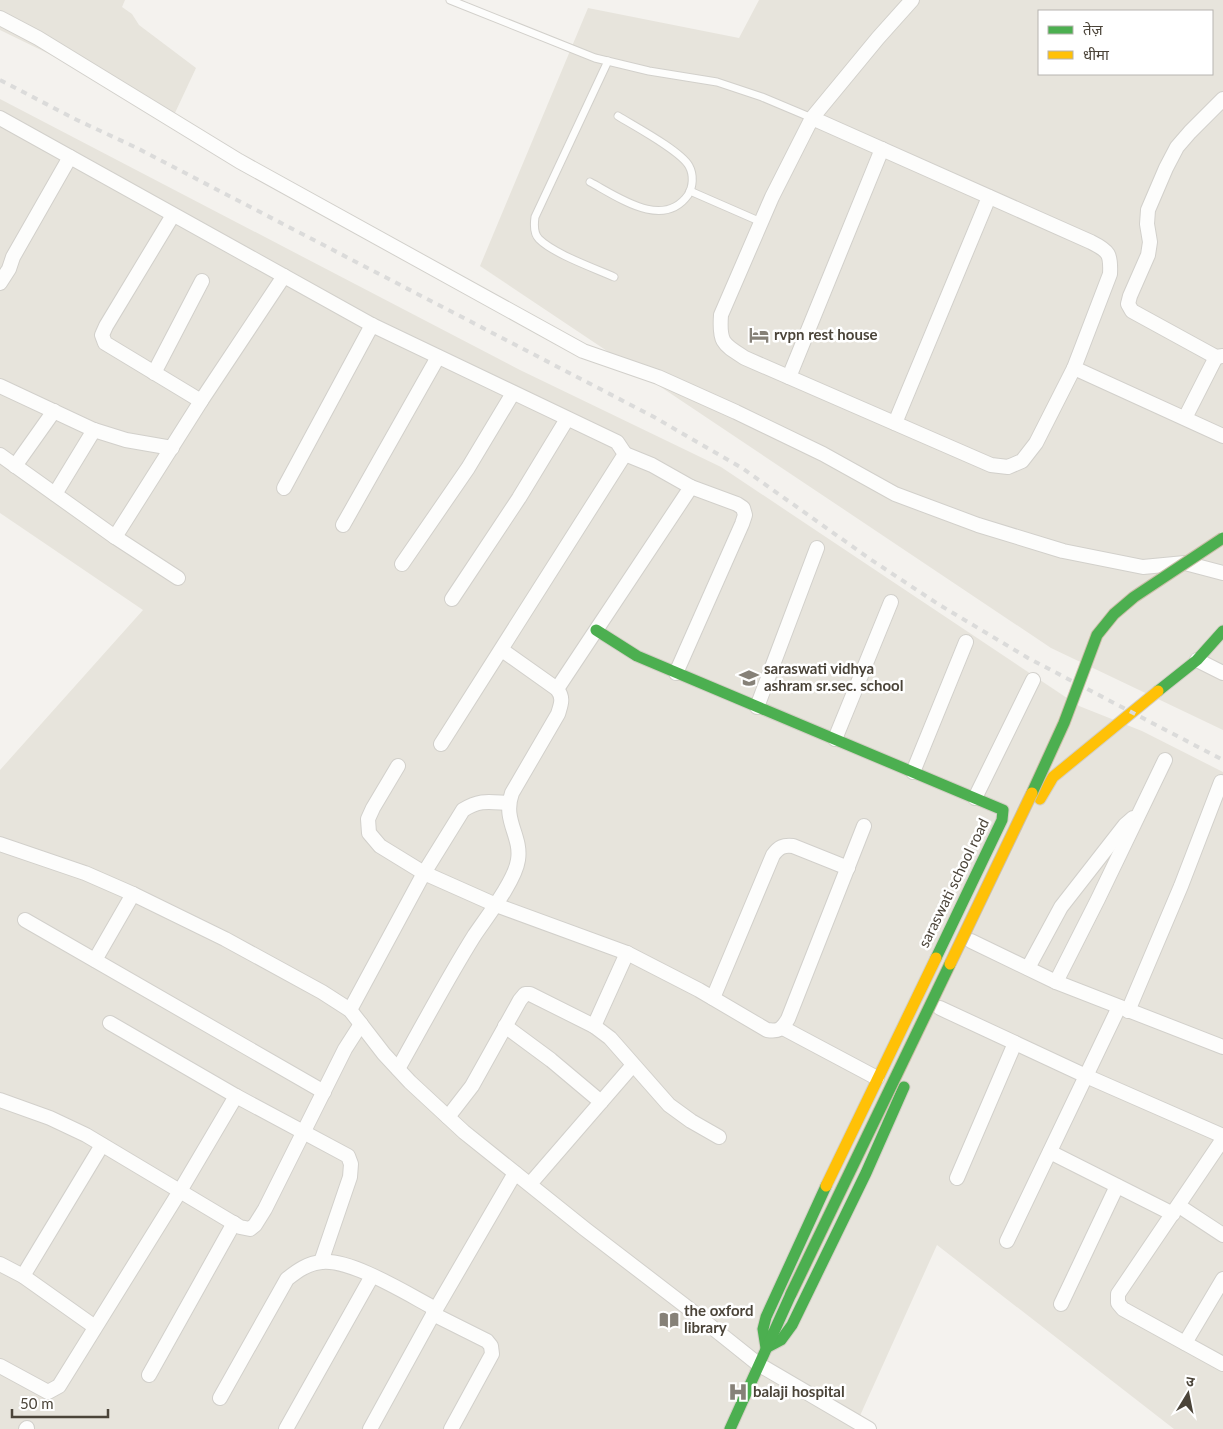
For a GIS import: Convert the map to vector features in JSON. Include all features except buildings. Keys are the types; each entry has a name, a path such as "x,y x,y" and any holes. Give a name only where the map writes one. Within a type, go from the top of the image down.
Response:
{"main road":[{"path":"730,1429 791,1294 1015,829 1064,723 1097,636 1114,614 1134,598 1223,538"},
{"name":"saraswati school road","path":"596,630 638,656 676,674 975,798 994,804 1003,810 1002,820 814,1208 766,1317 763,1329 766,1348"},
{"path":"925,1043 1027,820 1053,777 1197,660 1223,631"},
{"path":"766,1348 776,1345 784,1338 792,1325 866,1173 909,1078"}],"street":[{"path":"812,118 1098,245 1111,258 1110,274 1074,368 1036,443 1022,461 1008,468 991,464 745,358 728,347 720,335 722,316 772,197 812,118 912,0"},
{"path":"0,18 38,38 238,161 583,351 658,377 736,412 823,454 895,494 978,526 1063,551 1143,567 1185,563 1223,573"},
{"path":"1185,418 1220,357 1132,311 1128,304 1148,255 1150,242 1147,224 1148,210 1166,168 1181,142 1223,99"},
{"path":"0,118 372,325 617,442 625,454 652,465 690,487 737,504 743,508 745,515 676,674"},
{"path":"789,378 882,149"},
{"path":"0,283 5,265 13,258 70,158"},
{"path":"895,423 989,197"},
{"path":"173,215 102,335 105,343 201,401"},
{"path":"115,536 284,276"},
{"path":"154,373 202,281"},
{"path":"284,488 372,325"},
{"path":"343,525 438,357"},
{"path":"1074,368 1223,436"},
{"path":"0,386 94,430 126,440 172,448"},
{"path":"402,564 468,468 513,393"},
{"path":"15,466 54,412"},
{"path":"452,599 520,498 567,419"},
{"path":"55,494 94,430"},
{"path":"441,744 625,454"},
{"path":"0,455 178,578"},
{"path":"557,688 690,487"},
{"path":"757,707 818,548"},
{"path":"835,739 891,602"},
{"path":"913,772 966,642"},
{"path":"398,1069 474,937 496,905 513,875 518,860 517,843 508,803 558,714 562,703 562,694 557,688 502,650"},
{"path":"1197,660 1223,673"},
{"path":"975,798 1033,680"},
{"path":"1056,982 1165,760"},
{"path":"398,766 368,819 369,833 380,846 424,872 496,905 627,954 712,998 767,1030 776,1032 783,1028 788,1019 864,826"},
{"path":"1007,1241 1086,1076 1123,1009 1181,886 1221,782"},
{"path":"350,1010 424,872 463,810 473,803 484,801 508,803"},
{"path":"1028,968 1061,907 1125,824 1141,811"},
{"path":"0,844 85,873 133,894 225,938 322,992 350,1010 398,1069 448,1117 515,1173 758,1364 869,1429"},
{"path":"712,998 773,855 778,849 785,845 793,846 848,868"},
{"path":"95,960 133,894"},
{"path":"24,920 324,1092"},
{"path":"971,941 1056,982 1223,1047"},
{"path":"594,1026 627,954"},
{"path":"448,1117 472,1086 520,1000 525,994 530,994 594,1026 610,1038 668,1105 719,1137"},
{"path":"940,1008 1223,1137 1176,1210 1118,1294 1118,1303 1123,1309 1223,1364"},
{"path":"110,1023 236,1096 348,1156 351,1164 350,1177 321,1262"},
{"path":"0,1100 50,1118 102,1145 240,1227 250,1229 255,1225 265,1209 360,1024"},
{"path":"505,1026 551,1060 601,1102"},
{"path":"783,1028 877,1078"},
{"path":"957,1178 1015,1043"},
{"path":"530,1184 633,1065"},
{"path":"0,1366 48,1392 59,1386 180,1191 236,1096"},
{"path":"23,1276 102,1145"},
{"path":"1050,1152 1117,1186 1176,1210 1223,1235"},
{"path":"370,1429 434,1312 515,1173"},
{"path":"1061,1304 1117,1186"},
{"path":"148,1375 234,1223"},
{"path":"220,1398 287,1278 299,1269 321,1262 338,1263 372,1276 487,1341 491,1346 492,1354 451,1429"},
{"path":"0,1264 23,1276 95,1327"},
{"path":"286,1429 372,1276"},
{"path":"1184,1343 1223,1279"}],"lane":[{"path":"450,0 595,58 649,71 717,82 812,118"},
{"path":"608,61 535,217 534,226 538,238 554,250 614,277"},
{"path":"590,182 628,203 653,211 670,210 682,202 690,191 693,180 689,166 675,152 618,116"},
{"path":"690,191 762,222"}],"shaded area":[{"path":"0,0 125,0 122,7 132,14 139,25 196,68 174,115 0,30"},
{"path":"759,0 1223,0 1223,730 1051,648 480,266 588,8 739,38"},
{"path":"0,99 520,370 721,467 1079,706 1142,731 1223,772 1223,1429 1174,1429 937,1245 854,1429 0,1429 0,770 143,610 0,513"}],"railway":[{"path":"0,80 77,120 137,148 654,417 742,468 870,559 938,604 1028,658 1223,760"}],"traffic: fast":[{"path":"1032,793 1064,723 1097,635 1114,614 1134,597 1223,538"},
{"path":"596,630 637,656 1003,810 1002,820 936,958"},
{"path":"1158,691 1197,660 1223,631"},
{"path":"791,1294 950,964"},
{"path":"826,1186 766,1317 763,1329 766,1348 781,1340 792,1325 866,1173 904,1087"},
{"path":"730,1429 791,1294"}],"traffic: slow":[{"path":"1040,799 1053,777 1158,691"},
{"path":"950,964 1032,793"},
{"path":"826,1186 936,958"}],"place":[{"name":"rvpn rest house","path":"759,335"},
{"name":"saraswati vidhya ashram sr.sec. school","path":"749,678"},
{"name":"the oxford library","path":"669,1320"},
{"name":"balaji hospital","path":"738,1392"}]}
